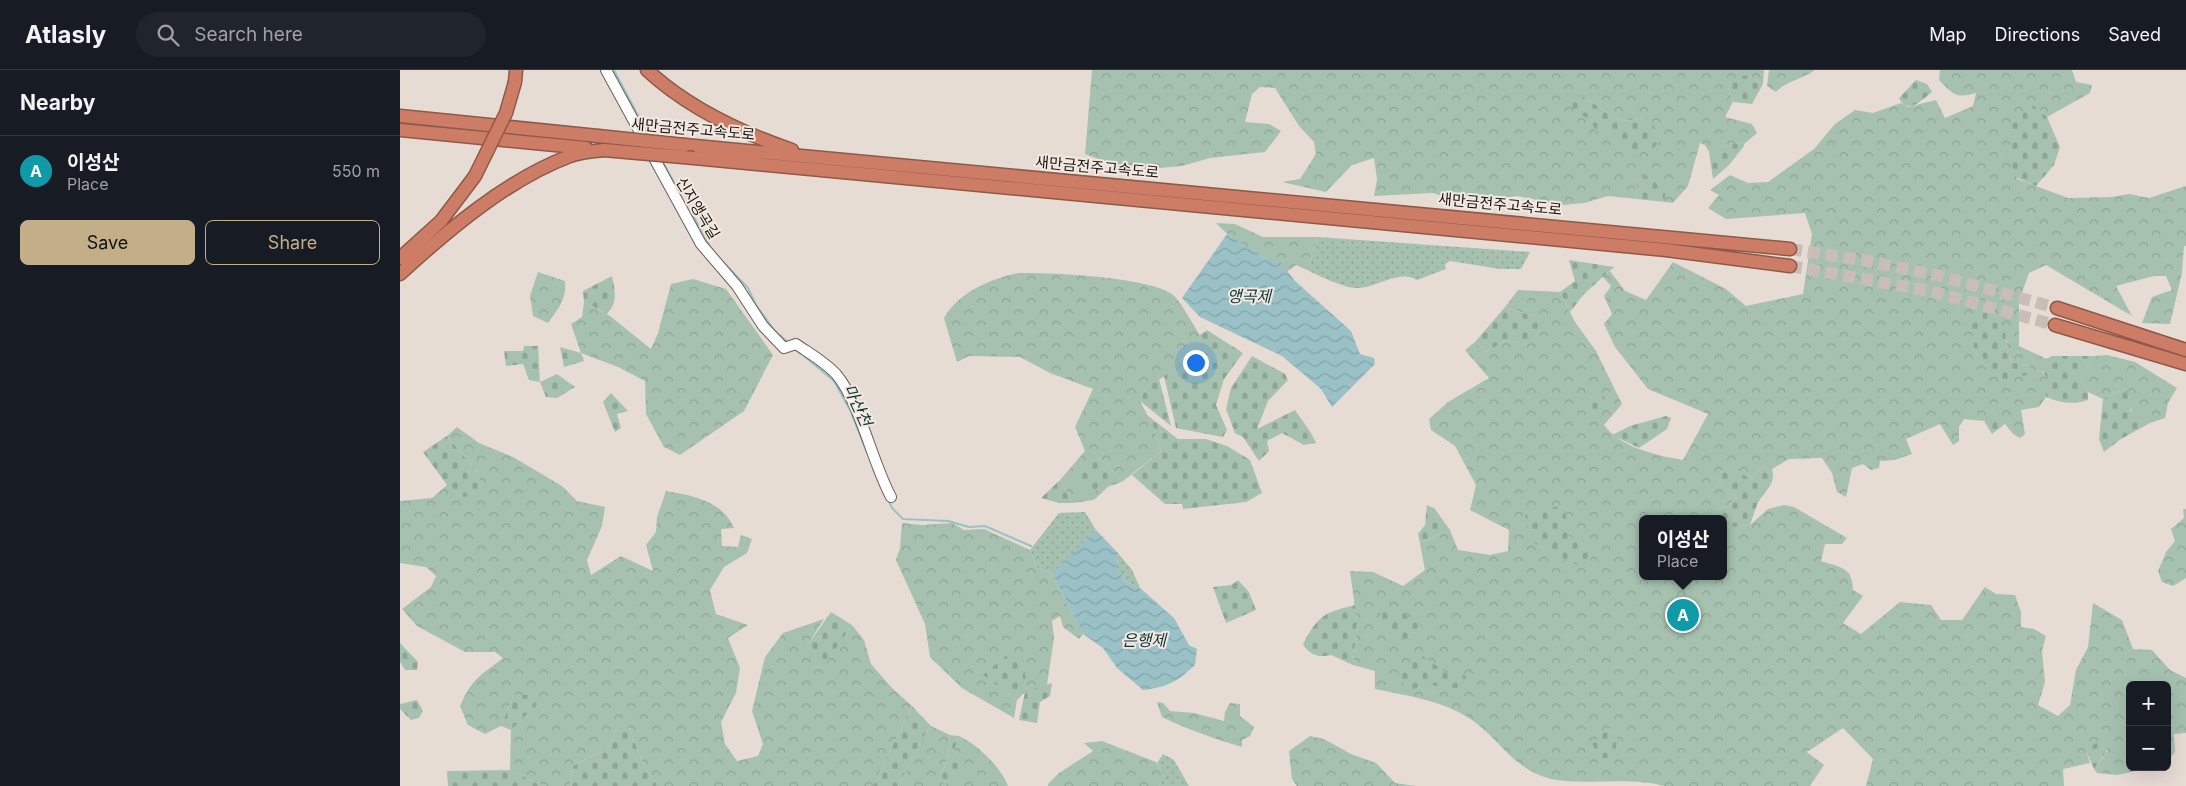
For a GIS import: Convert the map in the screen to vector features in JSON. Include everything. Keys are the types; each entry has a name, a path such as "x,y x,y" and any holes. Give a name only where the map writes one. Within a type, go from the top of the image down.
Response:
{"highway":[{"path":"647,70 680,97 734,128 811,156"},
{"path":"400,258 441,221 475,176 506,113 516,76"},
{"name":"새만금전주고속도로","path":"403,116 1790,249"},
{"name":"새만금전주고속도로","path":"402,130 1646,248 1790,266"},
{"path":"400,274 464,220 526,178 571,155 604,150"},
{"path":"2057,308 2186,350"},
{"path":"2055,325 2186,364"}],"street":[{"name":"신지앵곡길","path":"606,70 701,244 737,286 763,326 784,348 796,344 830,368 845,385 880,478 891,497"}],"green space":[{"path":"1092,70 1764,70 1763,84 1748,75 1728,87 1733,102 1725,117 1752,124 1757,133 1744,144 1731,143 1709,152 1705,145 1700,143 1688,186 1673,203 1665,202 1665,193 1636,178 1637,199 1608,196 1584,203 1563,205 1517,196 1465,204 1433,193 1374,196 1377,179 1374,158 1352,165 1326,192 1282,182 1300,179 1316,154 1314,142 1299,126 1275,88 1260,87 1252,94 1245,122 1269,124 1281,131 1265,152 1210,158 1182,166 1147,169 1119,167 1085,154","holes":["1582,96 1621,121 1649,118 1596,131"]},
{"path":"1769,70 1815,70 1785,85 1776,92 1767,86"},
{"path":"1940,70 2072,70 2076,82 2092,85 2090,93 2047,117 2032,104 2014,139 2017,179 2068,198 2112,197 2129,194 2149,198 2186,186 2186,246 2184,246 2182,273 2170,324 2142,323 2152,297 2172,290 2166,276 2154,276 2116,286 2132,316 2046,265 2029,273 2019,301 2019,346 2047,359 2042,372 2046,377 2046,397 2039,407 2021,410 2025,434 2020,438 2013,434 1993,409 1984,421 1964,419 1959,427 1959,441 1953,445 1940,424 1906,439 1912,454 1895,460 1880,461 1879,468 1871,470 1863,464 1852,468 1846,497 1837,492 1832,473 1822,458 1789,459 1772,469 1765,465 1749,478 1715,477 1737,498 1727,506 1716,510 1714,515 1639,515 1639,580 1727,580 1727,528 1750,525 1768,509 1784,505 1794,507 1847,538 1842,544 1825,544 1821,561 1840,567 1848,572 1853,590 1863,596 1843,623 1861,634 1900,602 1931,605 1941,620 1962,620 1985,587 1996,594 2015,595 2021,612 2021,627 2034,629 2046,636 2042,651 2045,682 2038,705 2058,716 2070,705 2076,670 2088,647 2093,603 2122,620 2133,649 2152,650 2170,670 2186,678 2186,733 2174,734 2175,752 2171,757 2171,681 2126,681 2126,771 2135,771 2117,775 2097,773 2094,769 2108,750 2086,751 2090,763 2063,769 2064,786 1866,786 1873,759 1843,728 1807,752 1824,765 1810,786 1664,786 1622,781 1565,781 1551,779 1527,769 1486,731 1453,709 1427,700 1375,689 1375,671 1353,665 1357,623 1350,571 1373,572 1403,586 1425,570 1420,543 1450,530 1458,550 1490,555 1508,551 1509,530 1470,510 1476,485 1455,446 1431,430 1429,419 1448,402 1489,378 1465,350 1475,342 1487,352 1504,341 1520,343 1536,317 1505,307 1518,290 1560,292 1575,322 1596,351 1622,404 1604,425 1611,433 1640,449 1661,456 1683,460 1708,414 1648,389 1615,347 1604,324 1612,314 1604,296 1611,286 1603,277 1610,271 1625,291 1646,300 1673,262 1726,289 1746,306 1803,294 1812,234 1805,213 1726,219 1708,208 1719,195 1710,190 1730,175 1748,183 1768,182 1814,149 1835,124 1855,110 1873,113 1901,103 1908,107 1936,100 1945,118 1973,106 1976,93 1955,94 1939,80","holes":["2007,334 2006,350 2012,362 2030,366 2002,380"]},
{"path":"1748,75 1763,84 1752,104 1733,102 1728,87 1738,77"},
{"path":"1916,80 1927,84 1932,92 1915,105 1906,106 1899,98"},
{"path":"1582,96 1621,121 1649,118 1661,139 1651,151 1630,150 1613,131 1596,131 1590,120 1573,109 1571,98"},
{"path":"2032,104 2047,117 2060,147 2054,165 2036,186 2017,178 2006,151 2014,139 2011,124"},
{"path":"1731,143 1744,144 1744,146 1729,165 1713,179 1709,152"},
{"path":"1636,177 1650,177 1665,193 1665,202 1637,199"},
{"path":"1216,223 1235,224 1263,237 1318,237 1307,270 1296,265 1287,272 1278,263 1261,256 1237,241"},
{"path":"1318,237 1530,252 1521,269 1500,269 1450,261 1445,264 1446,269 1417,280 1403,276 1366,287 1353,288 1333,282 1307,270"},
{"path":"1569,260 1614,267 1584,294 1570,312 1560,292 1575,281"},
{"path":"538,272 565,281 563,299 548,323 533,316 530,296"},
{"path":"1018,273 1051,273 1098,277 1142,283 1160,288 1176,297 1200,335 1196,358 1146,387 1140,401 1154,428 1161,451 1122,482 1099,457 1088,493 1111,484 1094,500 1073,503 1060,480 1085,451 1075,427 1093,389 1050,373 1020,357 969,356 957,362 944,318 950,309 976,288"},
{"path":"612,276 615,291 614,301 607,314 584,302 583,291"},
{"path":"693,279 726,289 773,355 744,411 680,455 664,447 646,414 645,381 618,367 581,353 571,324 582,317 584,302 610,316 651,349 658,333 671,284"},
{"path":"1505,307 1536,317 1540,327 1535,340 1520,343 1504,341 1487,352 1475,342"},
{"path":"1982,311 1993,316 2003,327 2008,353 2012,362 2030,366 2031,374 2002,380 1974,347 1971,318"},
{"path":"1207,330 1243,353 1224,379 1216,405 1227,430 1223,437 1176,428 1164,376 1195,358 1200,335"},
{"path":"524,346 538,346 540,382 529,380 523,364 506,366 504,351 523,351"},
{"path":"560,347 581,353 584,361 564,367"},
{"path":"2107,355 2135,362 2177,388 2168,403 2165,418 2150,423 2139,416 2129,407 2122,390 2103,399 2088,392 2081,377 2094,356"},
{"path":"1252,356 1285,374 1288,380 1268,401 1257,429 1295,410 1316,443 1304,445 1282,433 1267,441 1269,451 1259,461 1243,437 1235,433 1226,409 1231,388"},
{"path":"2052,356 2094,356 2081,377 2088,392 2088,400 2067,403 2046,397 2046,377 2038,363"},
{"path":"557,374 575,387 557,398 546,397 540,382"},
{"path":"1159,379 1171,426 1140,401 1146,387"},
{"path":"2122,390 2132,396 2130,410 2150,423 2121,439 2104,452 2099,439 2103,399"},
{"path":"1589,392 1600,393 1608,401 1606,408 1592,410 1587,404"},
{"path":"611,393 628,411 617,414 621,428 615,432 603,402"},
{"path":"1993,409 2006,423 1992,434 1984,421"},
{"path":"1147,415 1178,439 1206,439 1227,446 1250,460 1262,493 1246,502 1183,509 1182,504 1165,504 1132,475 1161,451 1154,428"},
{"path":"1666,416 1671,418 1667,429 1639,448 1612,435 1630,426"},
{"path":"457,427 479,443 513,457 562,486 577,501 605,507 602,526 587,560 591,575 621,556 653,571 646,545 656,532 657,517 666,491 696,497 722,511 734,528 721,529 722,546 738,547 741,535 752,539 747,553 724,567 710,590 716,614 748,625 728,638 740,668 736,693 721,722 725,744 737,761 758,756 763,744 752,711 765,657 783,633 824,619 807,646 826,662 852,625 864,640 871,664 892,688 912,706 873,786 656,786 657,784 644,766 629,728 617,728 609,747 573,766 570,786 543,786 510,770 511,730 536,704 514,695 501,726 485,734 468,725 460,706 465,696 473,683 483,673 503,658 495,652 465,652 417,626 402,609 431,587 436,576 426,567 400,563 400,501 432,498 447,485 463,497 480,476 447,436"},
{"path":"447,436 480,476 479,494 463,497 447,485 423,452"},
{"path":"1099,457 1122,482 1088,493 1075,480"},
{"path":"1765,465 1772,469 1773,479 1770,487 1758,504 1750,525 1727,528 1727,515 1714,515 1716,510 1727,506 1737,498 1714,476 1727,466 1749,478"},
{"path":"1060,480 1073,503 1059,503 1041,498"},
{"path":"1427,505 1435,509 1450,530 1420,543 1418,534 1425,525"},
{"path":"1559,506 1566,516 1567,534 1593,551 1587,569 1553,554 1531,541 1525,515"},
{"path":"2183,509 2186,509 2186,578 2173,586 2162,582 2158,571 2166,552 2175,541 2171,529 2184,518"},
{"path":"1085,512 1096,530 1052,573 1037,568 1030,550 1059,513"},
{"path":"902,523 922,525 952,523 964,530 984,529 1030,550 1037,568 1052,573 1083,634 1079,639 1063,627 1060,616 1052,621 1054,637 1047,685 1026,692 984,675 1017,700 1014,718 962,688 930,657 925,624 896,560 900,548"},
{"path":"1118,553 1132,570 1140,588 1126,582 1117,568"},
{"path":"1238,580 1249,592 1256,610 1226,623 1213,587 1231,585"},
{"path":"1355,605 1357,623 1353,665 1331,655 1315,655 1305,648 1303,644 1318,621 1329,613"},
{"path":"1379,608 1403,613 1423,627 1421,636 1408,640 1387,633"},
{"path":"831,612 852,625 826,663 807,646"},
{"path":"400,643 418,662 417,670 405,670 400,662"},
{"path":"1421,655 1447,673 1457,669 1466,677 1467,688 1445,688 1429,684 1408,691 1397,673"},
{"path":"1006,656 1025,667 1026,691 1052,683 1050,696 1040,702 1037,723 1019,720 1025,692 1017,700 983,675"},
{"path":"514,695 528,695 537,704 511,730 501,726"},
{"path":"417,700 423,711 419,718 411,720 400,709 400,704"},
{"path":"1157,702 1163,703 1170,711 1194,713 1224,721 1225,712 1230,703 1240,704 1240,716 1254,727 1250,736 1242,740 1242,747 1201,734 1162,717"},
{"path":"912,706 931,726 923,737 898,786 873,786"},
{"path":"931,726 950,735 948,758 941,775 953,753 959,736 988,757 1000,771 1008,786 898,786 923,737"},
{"path":"617,728 629,728 644,766 657,784 656,786 570,786 573,766 609,747"},
{"path":"1608,728 1618,730 1616,747 1612,758 1601,758 1592,744"},
{"path":"950,735 959,736 953,753 965,769 956,780 950,783 942,783 941,775 948,758"},
{"path":"1310,736 1324,739 1351,754 1376,763 1395,783 1416,786 1297,786 1292,779 1289,751"},
{"path":"1102,741 1156,762 1164,776 1159,786 1048,786 1059,773 1093,751 1084,743"},
{"path":"2097,742 2108,749 2094,769 2086,751"},
{"path":"1163,754 1174,760 1189,786 1159,786 1164,776 1157,763"},
{"path":"510,770 543,786 448,786 447,771"}],"water":[{"name":"앵곡제","path":"1227,234 1263,257 1281,263 1295,281 1351,331 1360,354 1374,358 1375,364 1332,407 1321,389 1282,356 1200,317 1182,298"},
{"name":"은행제","path":"1096,530 1118,553 1117,568 1126,582 1140,588 1174,618 1189,645 1197,649 1195,665 1172,683 1143,690 1117,668 1103,648 1083,634 1052,573"}],"waterway":[{"name":"마산천","path":"614,70 649,136"},
{"name":"마산천","path":"662,160 681,196"},
{"name":"마산천","path":"691,212 712,250"},
{"name":"마산천","path":"723,262 748,288 756,305 775,331 789,343"},
{"name":"마산천","path":"798,351 834,381 850,410 867,453"},
{"name":"마산천","path":"873,469 892,508 903,519 948,521 969,527 985,526 1031,546"}],"tunnel":[{"path":"1790,249 1862,260 1936,275 2057,308"},
{"path":"1790,266 1930,291 2055,325"}],"place":[{"name":"이성산","path":"1683,615"}]}
